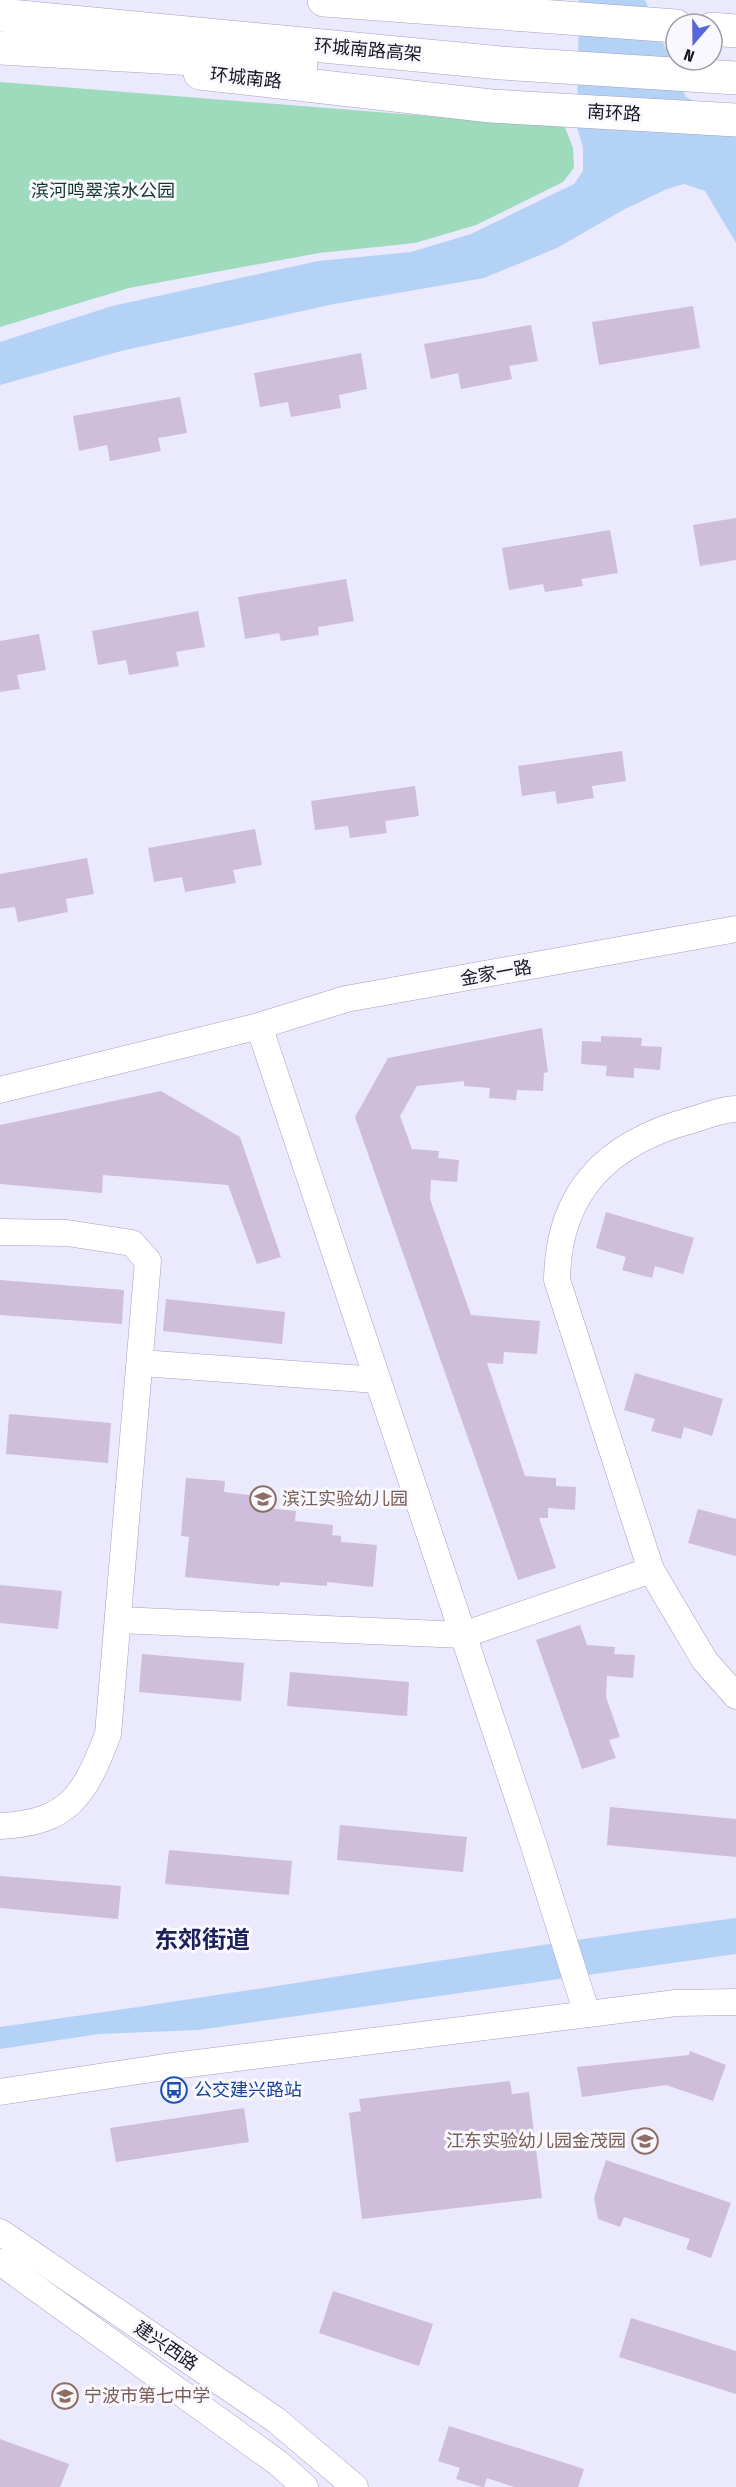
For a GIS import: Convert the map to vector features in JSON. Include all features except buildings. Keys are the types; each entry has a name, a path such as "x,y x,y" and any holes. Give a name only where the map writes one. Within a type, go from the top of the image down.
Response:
{"main road":[{"path":"324,0 664,25"},
{"name":"环城南路高架","path":"0,15 501,63 736,78"},
{"path":"0,49 736,90"},
{"name":"环城南路","path":"0,49 491,106"},
{"name":"南环路","path":"491,106 736,120"}],"street":[{"name":"金家一路","path":"0,1090 259,1026 346,999 736,929"},
{"path":"259,1026 557,1917 585,2008"},
{"path":"736,1109 665,1127 612,1156 582,1186 565,1219 557,1251 557,1280 651,1570 705,1660 736,1696"},
{"path":"0,1232 67,1233 132,1243 148,1261 108,1734 92,1777 63,1811 22,1825 0,1826"},
{"path":"141,1363 377,1380"},
{"path":"119,1620 463,1635 651,1570"},
{"path":"0,2092 585,2008 736,2002"},
{"name":"建兴西路","path":"0,2232 276,2420 355,2487"},
{"name":"建兴西路","path":"0,2262 278,2463 305,2487"}],"green space":[{"name":"滨河鸣翠滨水公园","path":"0,82 565,127 573,148 574,168 563,182 476,225 415,243 319,253 129,288 0,327"}],"water":[{"path":"579,0 645,0 664,45 664,72 675,72 686,97 736,122 736,243 705,191 684,184 667,189 623,210 557,248 484,278 334,304 121,351 0,385 0,342 112,306 318,261 411,252 471,234 574,184 583,171 583,148 577,127"},
{"path":"736,1918 736,1954 198,2030 99,2034 0,2049 0,2027"}],"place":[{"name":"滨江实验幼儿园","path":"263,1499"},
{"name":"公交建兴路站","path":"174,2090"},
{"name":"江东实验幼儿园金茂园","path":"645,2141"},
{"name":"宁波市第七中学","path":"65,2396"}],"district":[{"name":"东郊街道","path":"202,1940"}]}
